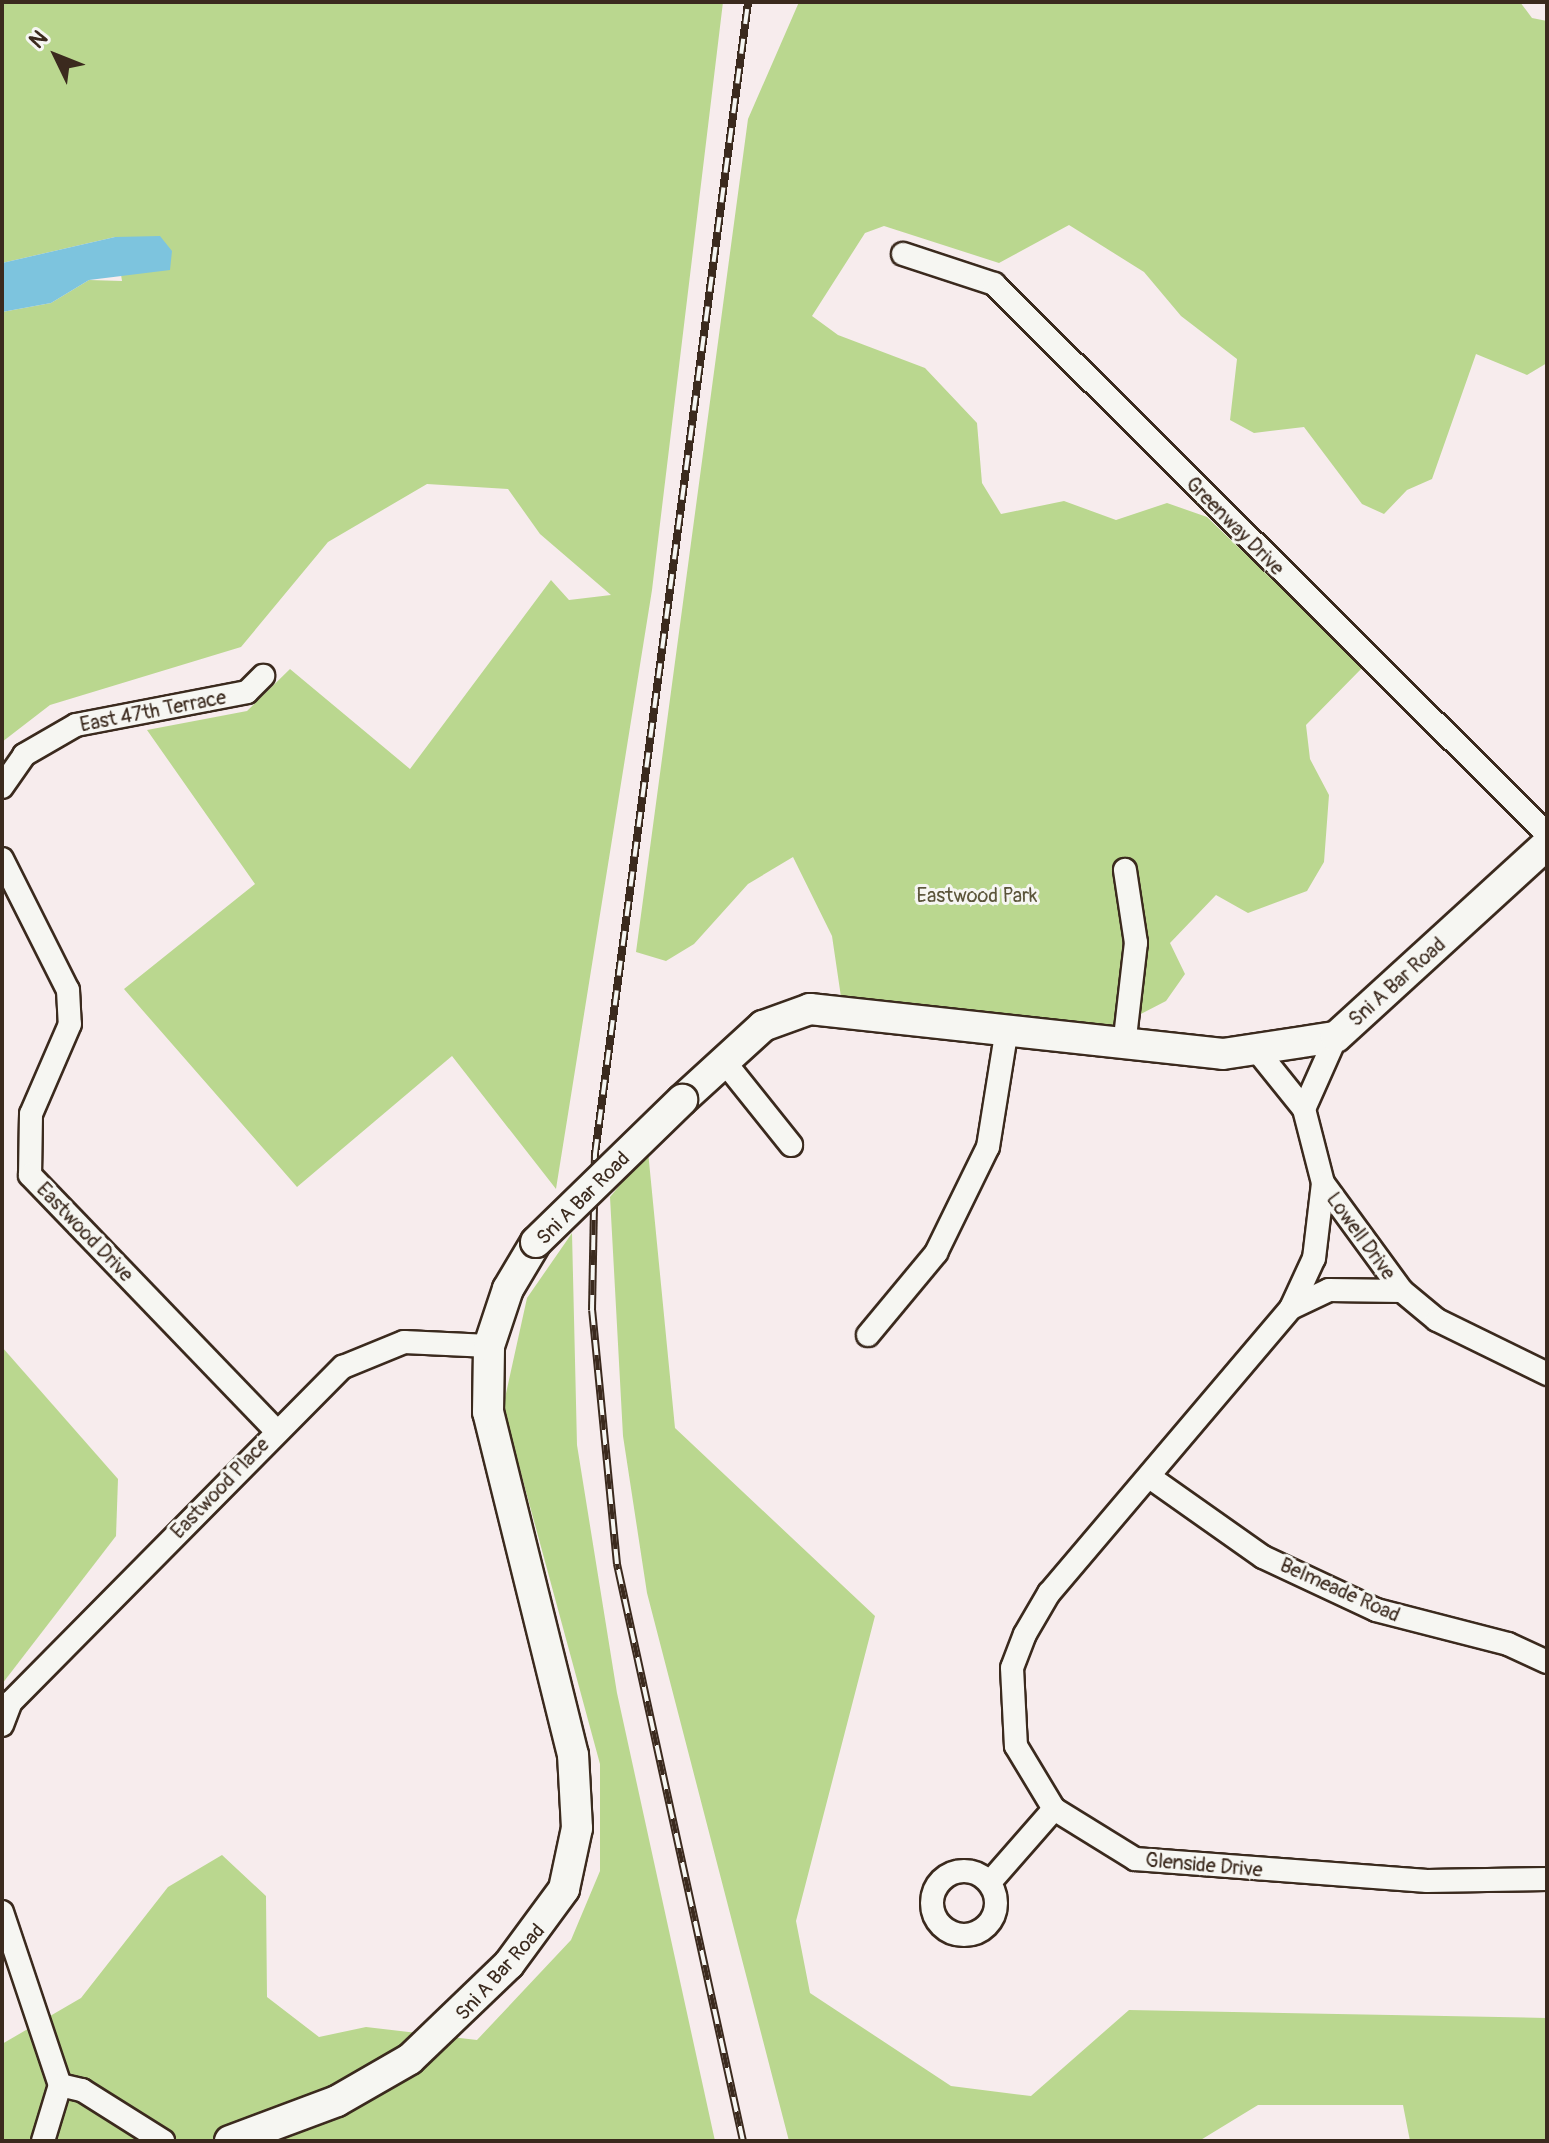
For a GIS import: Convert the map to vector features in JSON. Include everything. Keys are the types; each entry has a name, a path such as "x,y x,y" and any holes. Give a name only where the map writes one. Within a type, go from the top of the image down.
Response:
{"street":[{"name":"Greenway Drive","path":"903,254 994,284 1547,834"},
{"name":"East 47th Terrace","path":"2,787 40,743 89,722 247,692 263,676"},
{"name":"Sni A Bar Road","path":"230,2141 337,2101 410,2059 509,1964 564,1889 577,1828 573,1755 488,1412 489,1346 508,1289 536,1242 723,1060 763,1026 810,1009 1007,1029 1124,1046 1259,1053 1336,1037 1547,844"},
{"name":"Eastwood Drive","path":"2,859 68,990 70,1024 31,1114 30,1175 276,1431"},
{"path":"1124,1046 1136,943 1125,870"},
{"path":"868,1335 936,1253 988,1147 1007,1029"},
{"path":"1304,1109 1336,1037"},
{"name":"Lowell Drive","path":"1259,1053 1304,1109 1323,1183 1402,1291 1437,1320 1547,1374"},
{"path":"723,1060 791,1145"},
{"name":"Glenside Drive","path":"1323,1183 1314,1258 1291,1308 1151,1478 1049,1593 1012,1668 1016,1746 1054,1809 1104,1845 1164,1866 1427,1881 1547,1879"},
{"name":"Glenside Drive","path":"1291,1308 1329,1290 1402,1291"},
{"name":"Eastwood Place","path":"2,1725 11,1702 276,1431 343,1367 404,1342 489,1346"},
{"name":"Belmeade Road","path":"1151,1478 1263,1557 1376,1610 1508,1644 1547,1662"},
{"path":"991,1881 1054,1809"},
{"path":"2,1912 60,2085 43,2141"},
{"path":"60,2085 120,2111 163,2141"}],"green space":[{"path":"2,2 723,2 652,590 556,1189 452,1056 297,1187 124,989 255,884 147,730 247,711 290,669 410,769 551,580 569,600 611,595 540,534 508,489 427,484 328,542 241,647 50,705 2,742 2,312 51,303 89,280 122,281 115,237 2,263"},
{"name":"Eastwood Park","path":"799,2 1520,2 1532,18 1547,21 1547,363 1527,375 1476,354 1432,479 1407,490 1384,514 1362,504 1304,427 1254,433 1230,420 1237,359 1181,316 1144,272 1069,225 999,263 884,226 865,233 812,316 838,335 925,368 977,423 982,483 1001,514 1064,501 1116,520 1167,503 1207,517 1363,667 1306,725 1310,759 1329,795 1324,862 1307,891 1248,913 1216,895 1170,943 1185,974 1166,1001 1106,1032 841,997 832,936 793,857 748,884 694,944 666,961 636,952 748,119"},
{"path":"648,1151 675,1428 875,1616 796,1921 810,1993 951,2086 1031,2096 1129,2010 1547,2018 1547,2141 1410,2141 1403,2105 1258,2105 1199,2141 789,2141 647,1593 623,1436 610,1197"},
{"path":"572,1233 577,1445 617,1693 715,2141 2,2141 2,2044 81,1998 168,1887 222,1855 266,1896 267,1997 319,2037 366,2027 477,2040 571,1940 600,1871 600,1764 503,1407 527,1298"},
{"path":"2,1347 118,1479 116,1536 2,1684"}],"water":[{"path":"160,236 172,251 170,270 89,280 51,303 2,312 2,263 115,237"}],"railway":[{"path":"743,2141 617,1564 592,1310 595,1154 748,2"}]}
